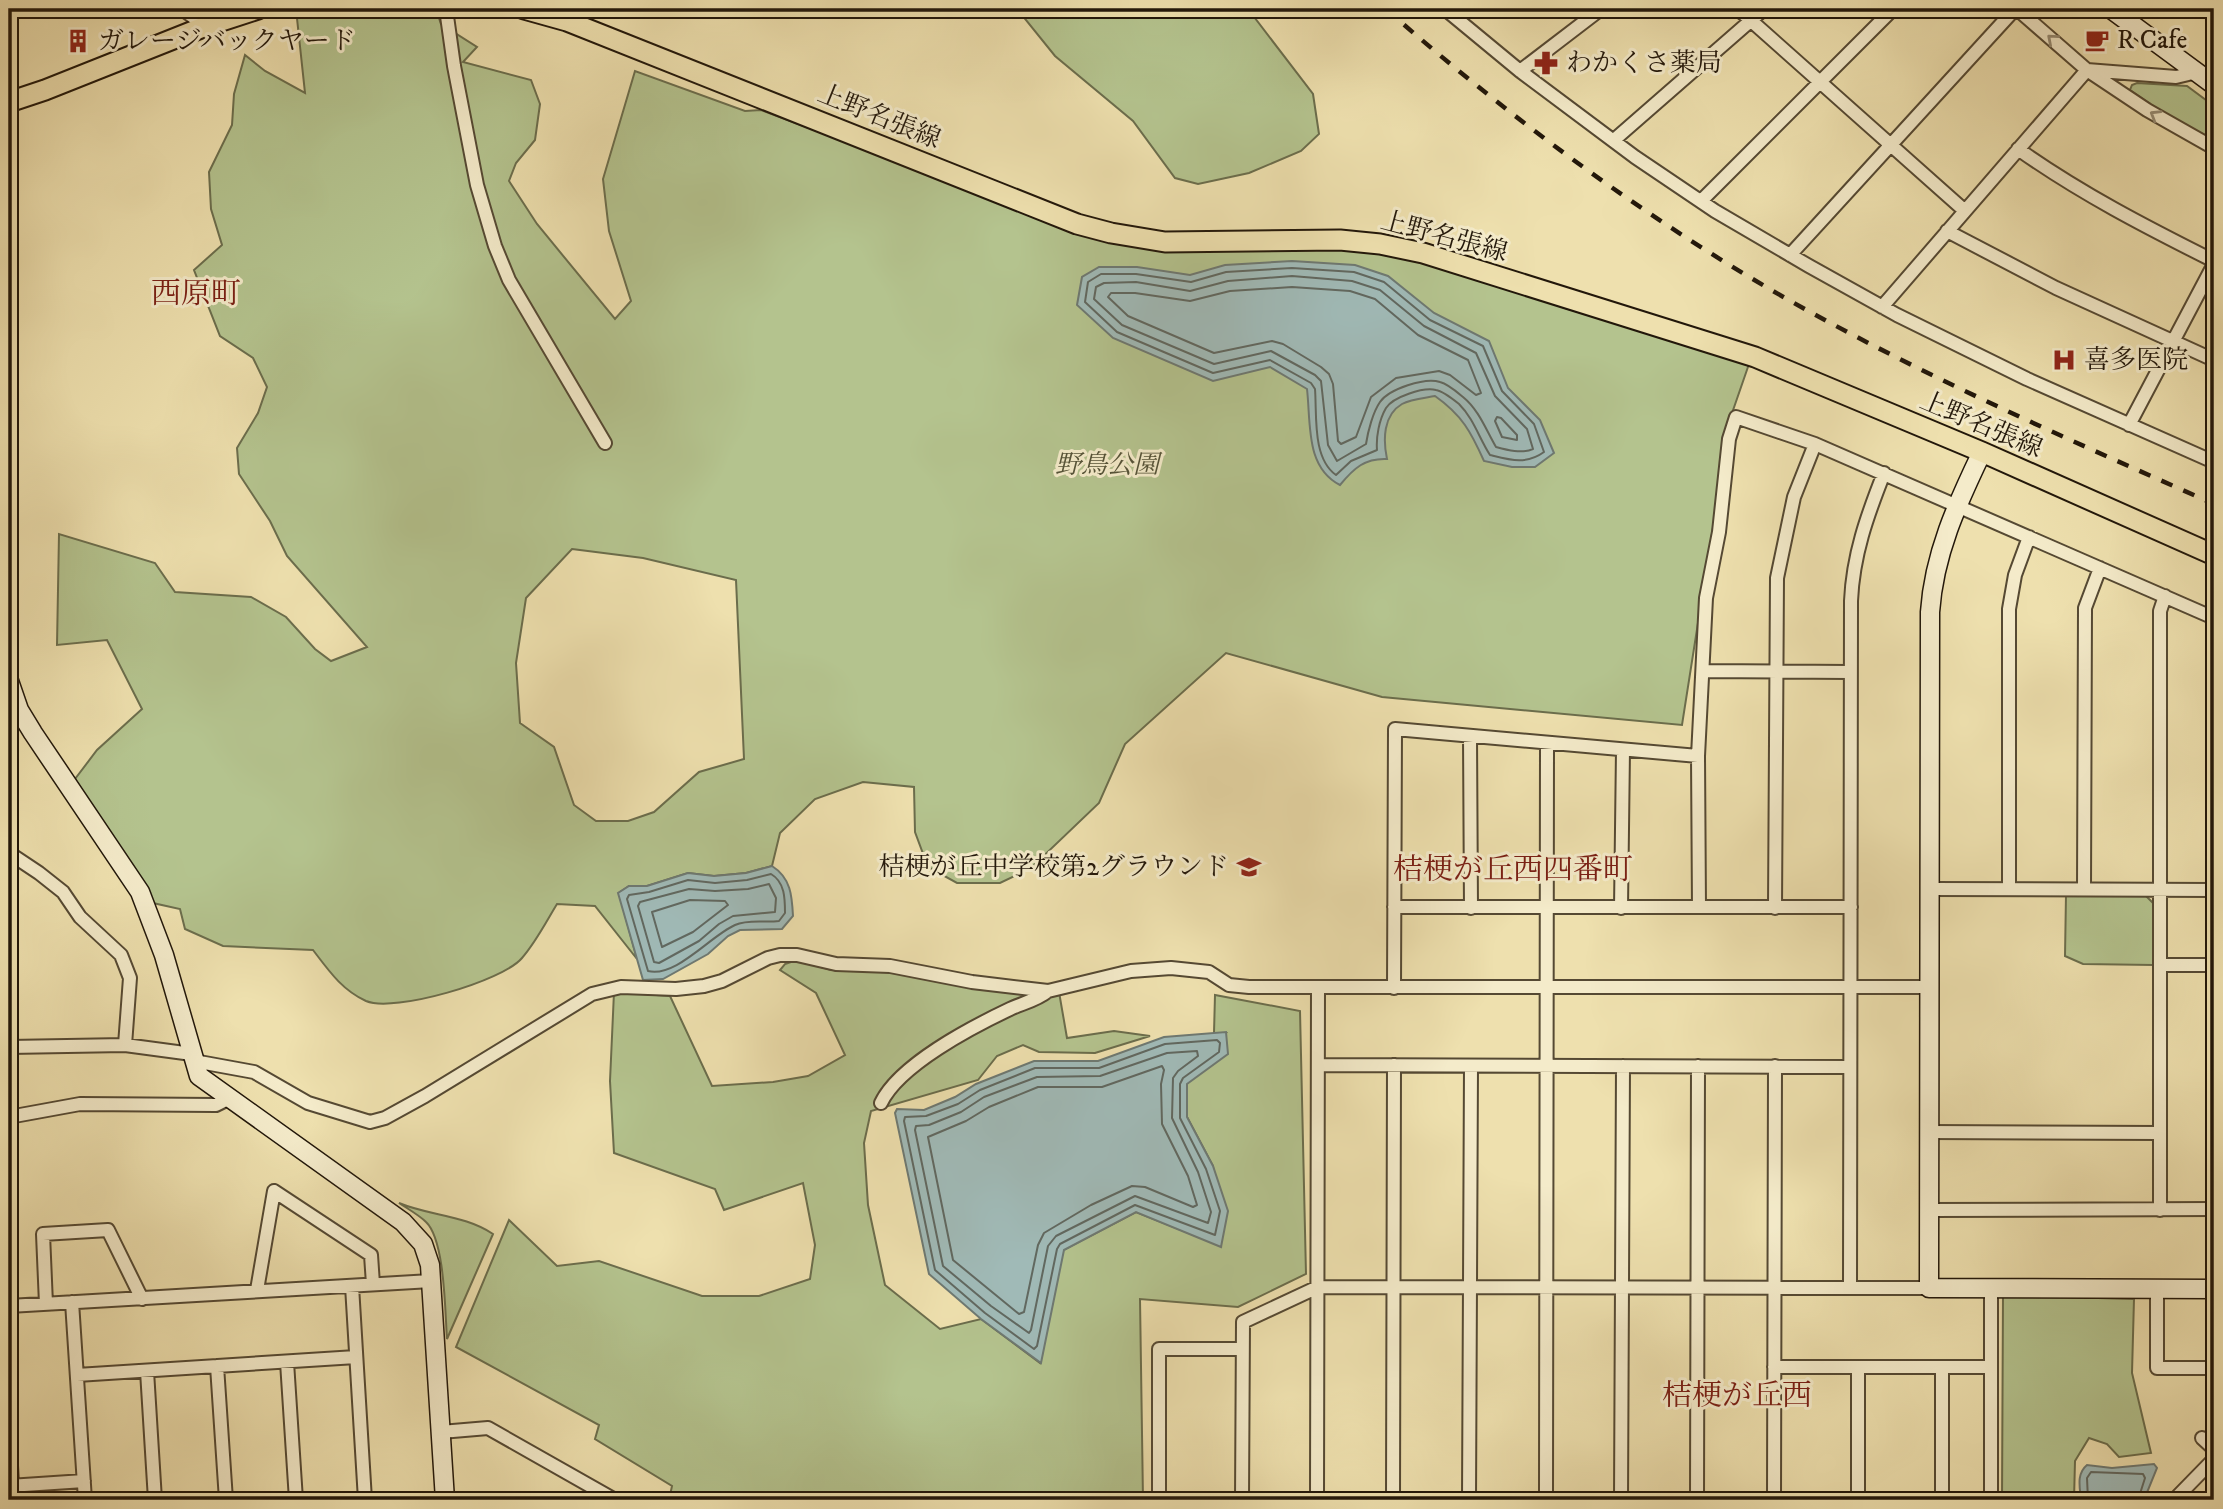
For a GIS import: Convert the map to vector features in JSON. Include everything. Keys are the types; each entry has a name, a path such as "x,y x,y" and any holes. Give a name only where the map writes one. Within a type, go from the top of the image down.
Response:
{"main road":[{"name":"上野名張線","path":"524,9 567,21 1077,224 1165,242 1340,240 1380,244 1423,253 1755,357 1982,452 2214,555"},
{"path":"9,102 251,10"}],"street":[{"path":"183,9 206,26"},
{"path":"446,9 477,185 495,246 509,280 605,443"},
{"path":"1445,9 1578,116 1701,201 1790,255 1882,307 2027,379 2214,462"},
{"path":"1520,71 1601,9"},
{"path":"1738,9 1965,211"},
{"path":"1614,140 1765,9"},
{"path":"1701,201 1893,9"},
{"path":"1790,255 2016,9 2087,70 2147,110 2214,148"},
{"path":"2116,10 2214,85"},
{"path":"2087,70 2176,77 2197,72"},
{"path":"1882,307 2087,70"},
{"path":"2018,149 2057,177 2137,223 2214,262 2129,425"},
{"path":"1947,232 2056,288 2214,360"},
{"path":"1699,907 1698,756 1706,598 1719,532 1730,439 1736,417 1815,444 1884,473 2214,618"},
{"path":"1775,908 1775,598 1780,555 1794,497 1815,444"},
{"path":"1929,1288 1931,596 1940,548 1982,452"},
{"path":"1850,1288 1850,672 1854,570 1865,522 1884,473"},
{"path":"2009,889 2009,609 2015,575 2029,537"},
{"path":"2084,889 2085,608 2100,568"},
{"path":"2160,1210 2161,611 2165,596"},
{"path":"1703,671 1850,672"},
{"path":"9,681 19,710 33,733 140,892 164,955 199,1076 411,1228 424,1244 431,1281 445,1500"},
{"path":"1394,988 1395,729 1698,756"},
{"path":"1470,736 1471,908"},
{"path":"1546,1500 1547,743"},
{"path":"1621,908 1623,750"},
{"path":"9,853 63,892 80,917 121,955 130,978 125,1045"},
{"path":"1930,889 2214,890"},
{"path":"1394,907 1850,907"},
{"path":"9,1047 125,1045 193,1058 254,1072 308,1103 370,1122 385,1118 425,1096 592,994 621,987 676,989 704,986 722,981 768,958 780,955 797,955 836,964 890,966 972,982 1048,991 1131,971 1171,968 1209,972 1229,985 1237,986 1930,987"},
{"path":"2161,965 2214,965"},
{"path":"1317,1500 1318,987"},
{"path":"881,1103 891,1084 924,1058 1009,1009 1040,998 1048,991"},
{"path":"1393,1500 1394,1065"},
{"path":"1318,1066 1850,1067"},
{"path":"1469,1500 1471,1066"},
{"path":"1621,1500 1623,1066"},
{"path":"1697,1500 1698,1066"},
{"path":"1774,1500 1775,1066"},
{"path":"9,1117 80,1104 216,1105 228,1099"},
{"path":"1929,1132 2160,1133"},
{"path":"257,1290 274,1191 371,1255 373,1284"},
{"path":"1929,1210 2214,1209"},
{"path":"46,1304 43,1234 108,1230 142,1299"},
{"path":"9,1306 431,1281"},
{"path":"352,1286 365,1500"},
{"path":"1242,1500 1242,1322 1318,1287 2214,1289"},
{"path":"1991,1288 1991,1500"},
{"path":"2157,1289 2157,1368 2214,1368"},
{"path":"72,1302 85,1500"},
{"path":"1159,1500 1159,1349 1242,1349"},
{"path":"77,1375 356,1357"},
{"path":"287,1362 296,1500"},
{"path":"217,1366 226,1500"},
{"path":"1773,1367 1992,1367"},
{"path":"1858,1367 1858,1500"},
{"path":"1942,1367 1942,1500"},
{"path":"147,1371 155,1500"},
{"path":"441,1432 488,1428 615,1500"},
{"path":"9,1432 12,1500"},
{"path":"2202,1437 2214,1449"},
{"path":"2174,1500 2214,1459"},
{"path":"10,1486 84,1481"}],"green space":[{"name":"野鳥公園","path":"296,9 436,9 441,24 477,47 463,62 531,80 540,104 535,140 516,163 509,181 537,224 615,319 631,301 609,231 603,179 635,71 745,111 761,110 865,149 1165,249 1241,251 1313,247 1398,255 1454,270 1565,308 1749,364 1730,419 1682,725 1382,697 1226,653 1125,744 1099,803 1031,868 1000,883 957,883 928,867 915,832 914,787 863,782 815,799 780,833 772,866 746,873 714,876 688,873 647,886 629,886 619,893 637,959 595,906 557,904 532,945 511,967 447,993 400,1003 380,1004 366,1001 350,991 336,979 313,950 223,946 185,929 180,909 153,903 75,779 97,750 142,709 107,640 57,645 59,534 155,563 175,592 251,597 286,617 315,649 331,661 367,647 287,556 270,521 239,474 237,448 258,413 267,387 253,358 220,336 194,270 222,245 211,209 209,172 232,125 234,94 245,55 265,71 305,93","holes":["572,549 643,558 736,580 744,759 699,772 654,812 628,821 596,821 574,805 554,747 520,723 516,663 526,598"]},
{"path":"1017,9 1248,9 1313,94 1319,134 1301,151 1249,173 1198,184 1175,178 1133,121 1055,56"},
{"path":"2132,85 2187,86 2214,106 2214,140 2168,116 2130,90"},
{"path":"2066,895 2146,896 2153,903 2153,965 2083,964 2065,956"},
{"path":"797,960 831,970 885,970 1059,992 1067,1038 1114,1031 1150,1036 1095,1053 1039,1052 1023,1045 997,1056 978,1080 871,1111 864,1143 868,1205 885,1285 940,1329 981,1319 1040,1363 1063,1250 1136,1212 1221,1246 1213,1166 1187,1117 1187,1084 1226,1033 1214,1033 1215,995 1300,1011 1306,1274 1238,1307 1140,1299 1143,1500 669,1500 672,1486 595,1439 599,1425 456,1347 509,1220 557,1266 599,1261 702,1296 759,1296 810,1279 815,1245 803,1183 724,1210 715,1189 614,1153 610,1081 614,992 670,996 712,1086 773,1082 808,1076 845,1055 816,993 780,970 785,964"},
{"path":"399,1203 459,1219 493,1234 447,1339 443,1277 437,1244 426,1222"},
{"path":"2003,1295 2134,1299 2132,1373 2151,1453 2119,1457 2107,1444 2089,1438 2075,1461 2074,1500 2002,1500"}],"water":[{"path":"1292,261 1355,265 1388,276 1434,313 1489,341 1508,388 1540,420 1554,453 1535,467 1512,467 1484,461 1465,425 1435,396 1410,401 1396,409 1386,428 1387,459 1372,460 1360,465 1340,485 1329,477 1315,456 1307,389 1270,367 1213,381 1113,338 1077,305 1082,277 1099,267 1137,267 1190,275 1225,265"},
{"path":"772,866 787,882 791,895 793,916 782,929 740,930 728,936 708,954 663,979 643,980 618,893 629,886 647,886 688,873 714,876 746,873"},
{"path":"1226,1032 1228,1054 1187,1084 1187,1117 1213,1166 1228,1211 1221,1247 1136,1212 1064,1250 1041,1363 981,1319 929,1274 895,1113 897,1109 924,1110 955,1097 976,1084 1034,1061 1098,1061 1164,1037"},
{"path":"2154,1464 2157,1468 2144,1500 2081,1500 2080,1477 2087,1465 2112,1468"}],"railway":[{"path":"1386,9 1532,129 1634,203 1740,271 1845,331 1949,383 2214,504"}],"place":[{"name":"R Cafe","path":"2097,40"},
{"name":"ガレージバックヤード","path":"78,41"},
{"name":"わかくさ薬局","path":"1546,63"},
{"name":"喜多医院","path":"2064,360"},
{"name":"桔梗が丘中学校第2グラウンド","path":"1249,867"}],"district":[{"name":"西原町","path":"196,294"},
{"name":"桔梗が丘西四番町","path":"1513,870"},
{"name":"桔梗が丘西","path":"1737,1396"}]}
